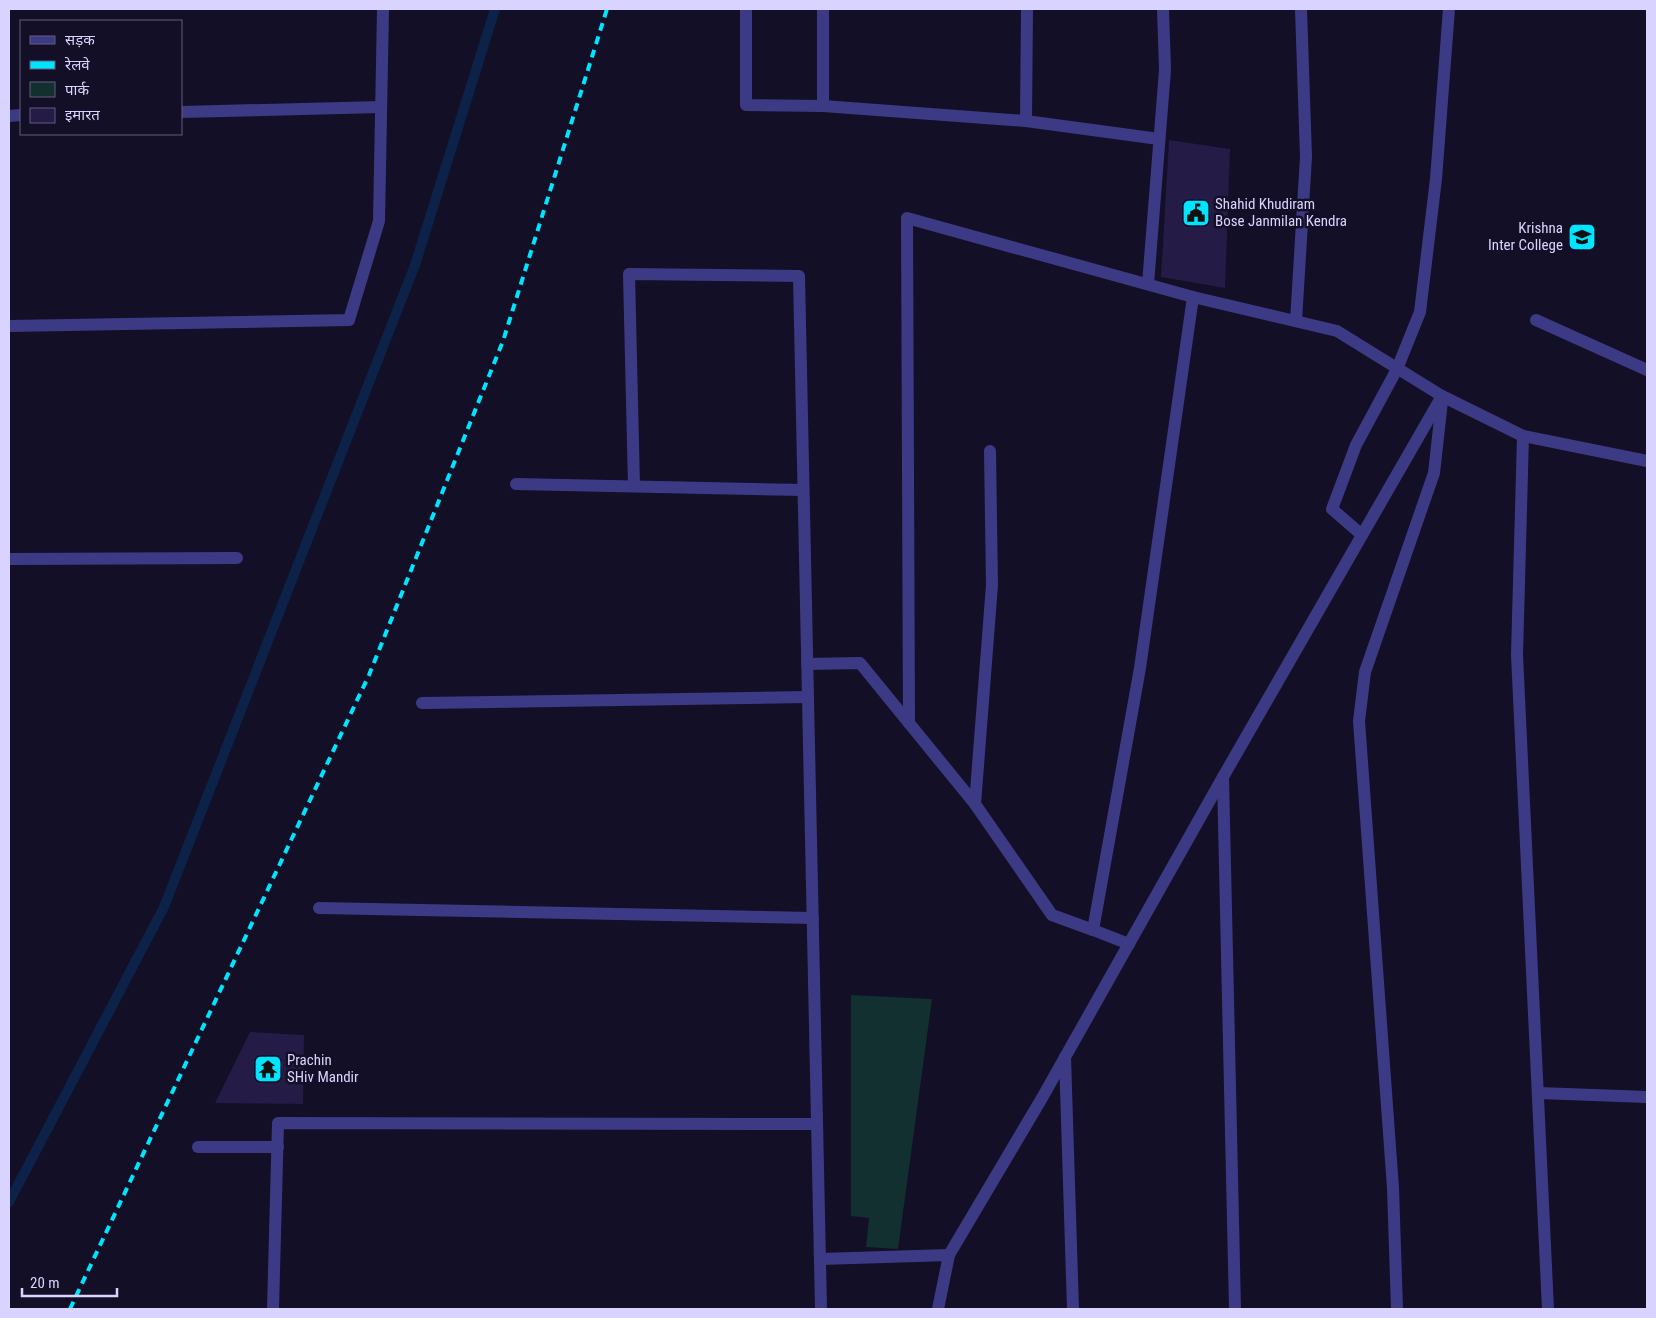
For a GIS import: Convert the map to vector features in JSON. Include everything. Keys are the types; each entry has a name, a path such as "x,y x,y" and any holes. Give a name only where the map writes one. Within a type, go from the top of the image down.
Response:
{"street":[{"path":"9,326 348,320 379,221 383,9"},
{"path":"746,9 746,105 823,106 1026,121 1159,139"},
{"path":"823,9 823,106"},
{"path":"1026,121 1027,9"},
{"path":"1148,284 1164,70 1163,9"},
{"path":"1296,321 1306,157 1301,9"},
{"path":"1362,535 1332,509 1356,445 1397,369 1420,312 1436,180 1449,9"},
{"path":"182,112 381,107"},
{"path":"909,724 908,218 1193,297 1337,331 1442,396 1523,436 1647,461"},
{"path":"634,486 629,274 799,276 821,1309"},
{"path":"1093,930 1140,668 1193,297"},
{"path":"1536,320 1647,370"},
{"path":"938,1309 949,1255 1065,1056 1442,396"},
{"path":"1397,1309 1393,1188 1358,721 1365,672 1434,474 1442,396"},
{"path":"1523,436 1517,655 1548,1309"},
{"path":"975,804 992,585 990,452"},
{"path":"516,484 803,490"},
{"path":"9,559 237,558"},
{"path":"807,664 860,663 975,804 1052,915 1129,944"},
{"path":"422,703 808,697"},
{"path":"1223,777 1235,1309"},
{"path":"319,908 812,918"},
{"path":"1065,1056 1073,1309"},
{"path":"1539,1093 1647,1097"},
{"path":"273,1309 278,1123 817,1124"},
{"path":"198,1147 278,1147"},
{"path":"820,1259 949,1255"}],"green space":[{"path":"851,995 932,999 898,1249 866,1247 869,1218 851,1216"}],"building":[{"name":"Shahid Khudiram Bose Janmilan Kendra","path":"1169,140 1230,149 1225,288 1161,277"},
{"name":"Prachin SHiv Mandir","path":"250,1032 304,1035 303,1104 215,1103"}],"waterway":[{"path":"9,1202 164,907 415,265 495,9"}],"railway":[{"path":"70,1309 369,675 503,341 607,9"}],"place":[{"name":"Shahid Khudiram Bose Janmilan Kendra","path":"1196,213"},
{"name":"Krishna Inter College","path":"1582,237"},
{"name":"Prachin SHiv Mandir","path":"268,1069"}]}
